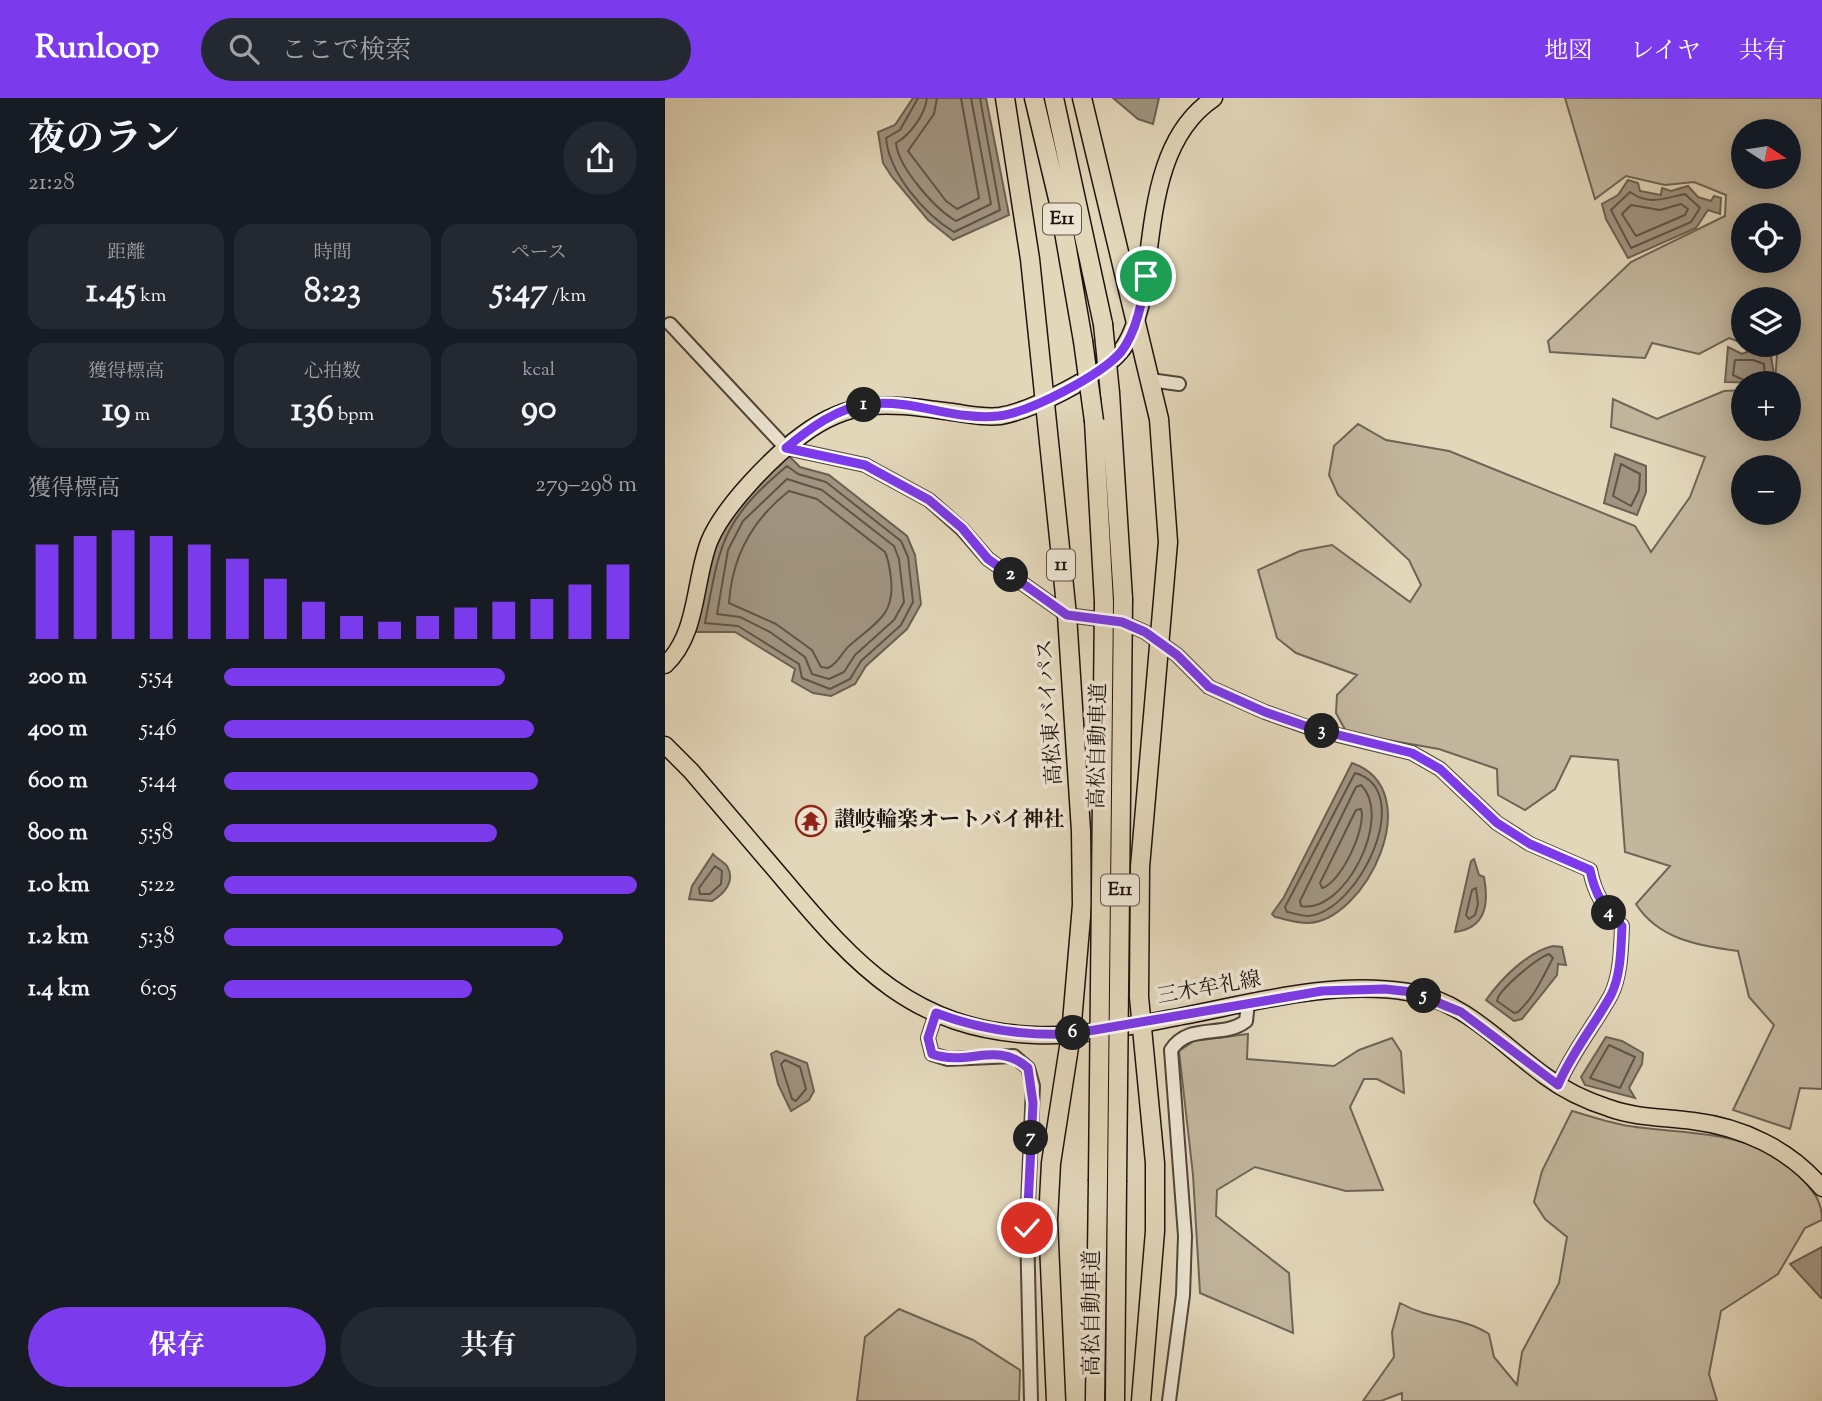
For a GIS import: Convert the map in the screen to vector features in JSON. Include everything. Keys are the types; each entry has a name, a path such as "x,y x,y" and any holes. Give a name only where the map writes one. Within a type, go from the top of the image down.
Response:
{"highway":[{"name":"高松東バイパス","path":"1005,98 1030,260 1045,399 1067,615 1081,831 1082,905 1071,1034 1051,1163 1048,1220 1056,1401"},
{"name":"高松自動車道","path":"1034,98 1059,203 1094,421 1104,601 1107,1181 1115,1401"},
{"name":"高松自動車道","path":"1054,98 1103,324 1123,599 1107,1181 1095,1401"},
{"path":"1082,98 1159,419 1168,542 1140,867 1141,1023 1155,1163 1155,1231 1141,1401"}],"main road":[{"path":"665,665 685,637 710,539 728,510 786,448 821,421 845,410 871,403 999,416 1045,399 1100,370 1121,351 1136,321 1168,153 1183,125 1215,98"},
{"name":"三木牟礼線","path":"665,745 691,771 838,944 869,974 936,1013 996,1031 1038,1035 1071,1034 1339,989 1412,992 1461,1012 1558,1085 1612,1110 1714,1124 1744,1133 1792,1159 1822,1188"}],"street":[{"path":"670,324 786,448 865,465 929,500 962,528 988,559 1067,615 1122,622 1145,632 1177,655 1209,687 1265,712 1314,729 1412,753 1440,769 1497,823 1530,844 1590,870 1593,888 1602,905 1622,926 1621,955 1612,994 1572,1055 1558,1085"},
{"path":"1150,380 1179,384"},
{"path":"1168,1401 1183,1295 1185,1236 1171,1050 1186,1034 1238,1027 1246,1021 1248,1003"},
{"path":"936,1013 928,1038 932,1054 948,1059 995,1054 1014,1056 1028,1068 1033,1103 1027,1228 1031,1401"}],"shaded area":[{"path":"1565,98 1822,98 1822,1089 1800,1088 1790,1129 1733,1110 1774,1025 1749,997 1738,951 1681,939 1656,925 1636,904 1670,866 1625,852 1618,760 1571,756 1555,789 1525,810 1498,795 1497,769 1439,749 1347,733 1336,713 1337,695 1357,675 1296,653 1277,638 1258,570 1300,551 1332,545 1410,602 1421,585 1409,560 1338,495 1329,475 1334,446 1358,424 1386,440 1449,451 1635,526 1651,552 1690,497 1705,457 1611,427 1613,399 1657,419 1724,391 1731,391 1731,441 1801,441 1801,371 1776,371 1777,357 1801,357 1801,287 1731,287 1731,339 1699,354 1652,343 1645,358 1550,352 1548,341 1631,262 1725,216 1726,195 1694,182 1665,185 1626,176 1595,199"},
{"path":"1248,1034 1247,1059 1334,1066 1359,1050 1392,1038 1401,1052 1404,1093 1377,1079 1364,1079 1350,1107 1383,1190 1346,1191 1255,1167 1217,1190 1216,1216 1289,1273 1293,1333 1200,1293 1193,1175 1179,1051 1194,1041"},
{"path":"1572,1111 1622,1125 1701,1134 1745,1143 1786,1164 1818,1199 1822,1220 1805,1228 1778,1274 1721,1311 1709,1374 1717,1401 1402,1401 1402,1393 1381,1401 1363,1401 1394,1357 1392,1332 1400,1303 1424,1313 1468,1324 1489,1334 1494,1357 1517,1385 1522,1352 1559,1283 1567,1237 1545,1219 1534,1202 1542,1171"},
{"path":"899,1309 973,1340 1020,1370 1019,1401 857,1401 865,1337"}],"water":[{"path":"913,98 986,98 1009,215 953,240 928,220 892,177 883,163 878,132 895,125"},
{"path":"1113,98 1159,98 1153,124 1138,119"},
{"path":"1628,180 1638,183 1640,191 1661,195 1662,188 1671,191 1688,186 1698,197 1711,201 1714,196 1721,198 1720,214 1708,210 1696,228 1628,258 1606,219 1602,204 1618,195"},
{"path":"1728,347 1731,348 1731,357 1771,357 1774,371 1731,371 1731,382 1725,382"},
{"path":"1615,454 1646,466 1646,492 1637,515 1604,503"},
{"path":"788,455 800,467 829,475 907,536 915,555 921,604 907,629 866,666 855,684 831,696 813,693 792,681 795,669 735,632 695,632 713,545 730,512"},
{"path":"1352,763 1375,778 1386,799 1387,825 1381,853 1367,879 1349,902 1329,917 1307,923 1275,917 1272,914 1284,897"},
{"path":"713,854 727,866 730,877 727,886 721,895 712,901 689,899 692,886"},
{"path":"1474,859 1479,875 1484,877 1486,896 1483,913 1473,926 1455,932 1471,861"},
{"path":"1562,947 1566,965 1558,964 1557,975 1522,1019 1514,1021 1486,1000 1515,967 1543,949"},
{"path":"1606,1037 1622,1041 1643,1053 1642,1064 1629,1088 1635,1098 1585,1085 1581,1077"},
{"path":"776,1051 807,1063 814,1091 809,1100 791,1111 778,1084 771,1054"},
{"path":"1822,1247 1822,1298 1821,1298 1790,1264"}],"building":[{"path":"880,809 884,826 864,832 859,815"}],"place":[{"name":"讃岐輪楽オートバイ神社","path":"811,821"}],"route":[{"path":"1027,1228 1033,1103 1033,1086 1028,1068 1014,1056 995,1054 948,1059 932,1054 928,1038 936,1013 996,1031 1038,1035 1071,1034 1322,991 1362,988 1412,992 1461,1012 1487,1028 1558,1085 1572,1055 1612,994 1621,955 1622,926 1602,905 1593,888 1590,870 1530,844 1497,823 1440,769 1412,753 1314,729 1225,695 1198,679 1177,655 1145,632 1122,622 1067,615 988,559 962,528 929,500 865,465 786,448 821,421 845,410 871,403 977,416 999,416 1023,409 1100,370 1121,351 1136,321 1146,276"}]}
